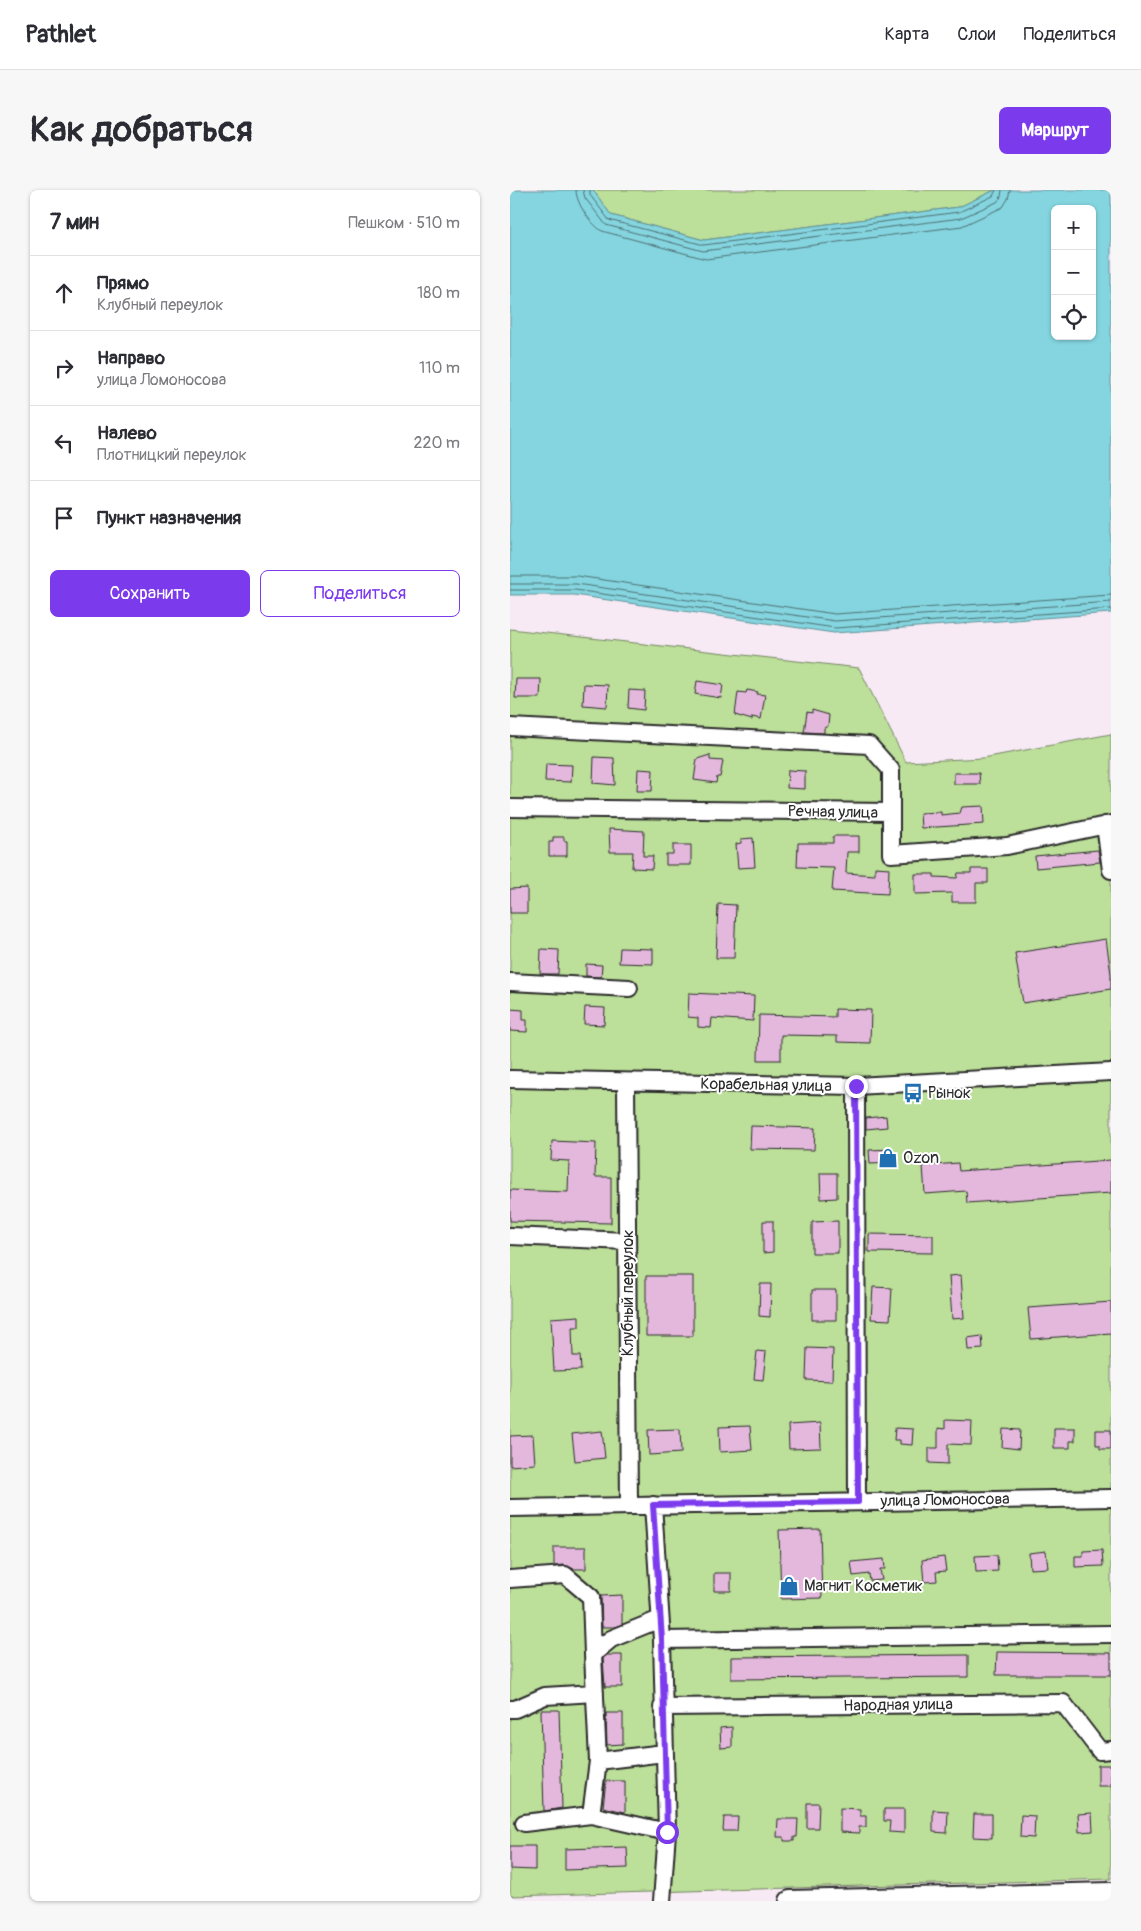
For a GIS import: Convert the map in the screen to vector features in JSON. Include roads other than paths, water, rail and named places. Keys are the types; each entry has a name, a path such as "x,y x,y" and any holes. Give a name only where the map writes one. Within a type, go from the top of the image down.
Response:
{"main road":[{"path":"790,1901 1111,1893"}],"street":[{"path":"510,727 869,745 891,770 891,812"},
{"name":"Речная улица","path":"510,808 891,812 890,854 1007,846 1108,825"},
{"path":"1108,825 1111,870"},
{"path":"510,982 628,988"},
{"name":"Корабельная улица","path":"510,1079 856,1086 1111,1072"},
{"name":"Клубный переулок","path":"626,1082 629,1505"},
{"path":"856,1086 858,1502"},
{"path":"510,1236 627,1241"},
{"name":"улица Ломоносова","path":"510,1508 1111,1498"},
{"path":"653,1505 662,1640 662,1707 667,1832 662,1901"},
{"path":"510,1579 565,1575 590,1597 598,1761 591,1815"},
{"path":"593,1654 611,1639 660,1619"},
{"path":"662,1640 1111,1634"},
{"path":"510,1709 515,1709 546,1696 595,1693"},
{"name":"Народная улица","path":"662,1707 1063,1703 1100,1751 1111,1750"},
{"path":"598,1761 664,1753"},
{"path":"524,1822 591,1815 667,1832"}],"water":[{"path":"510,190 593,190 611,215 704,240 959,207 995,190 1111,190 1111,613 834,633 574,595 510,595"}],"place":[{"name":"Рынок","path":"913,1093"},
{"name":"Ozon","path":"888,1158"},
{"name":"Магнит Косметик","path":"789,1586"}]}
